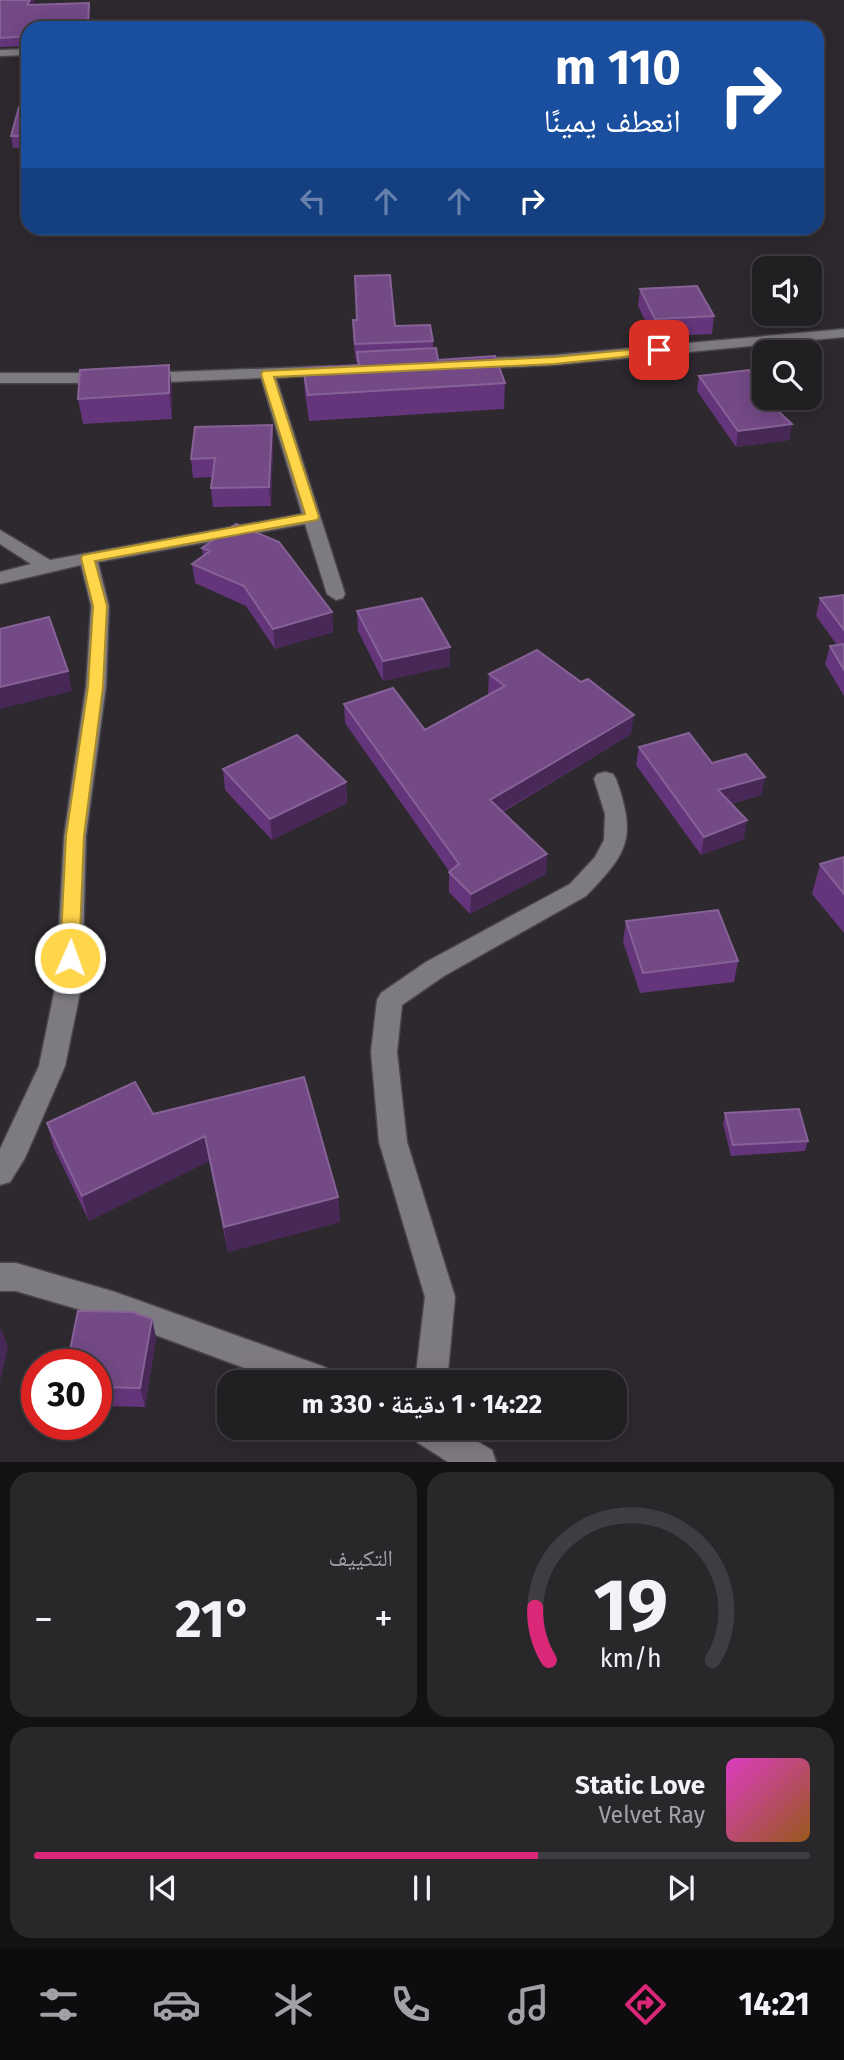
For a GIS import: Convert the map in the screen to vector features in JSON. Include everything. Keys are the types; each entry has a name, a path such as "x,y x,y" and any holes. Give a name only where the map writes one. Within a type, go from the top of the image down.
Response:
{"street":[{"path":"0,53 21,52"},
{"path":"458,365 554,360 844,333"},
{"path":"0,378 128,378 349,370"},
{"path":"267,374 337,594"},
{"path":"0,578 47,566 312,517"},
{"path":"0,535 14,547 47,566"},
{"path":"0,1173 15,1149 52,1066 69,983 75,836 96,687 100,606 88,558"},
{"path":"432,1370 440,1297 393,1142 384,1052 390,1000 435,969 578,890 596,872 616,845 618,811 605,779"},
{"path":"0,1277 16,1277 115,1306 289,1370"},
{"path":"445,1440 480,1461"}],"building":[{"path":"0,0 30,0 27,5 89,3 88,21 21,21 21,36 0,38"},
{"path":"19,107 21,136 11,136"},
{"path":"390,275 395,326 430,325 433,341 355,344 355,276"},
{"path":"697,286 714,316 655,319 640,289"},
{"path":"436,348 438,360 495,356 505,383 308,395 303,368 359,365 357,352"},
{"path":"169,365 169,393 78,399 80,370"},
{"path":"749,370 752,373 752,410 777,410 792,424 738,431 699,376"},
{"path":"272,425 269,487 211,488 215,458 191,459 195,427"},
{"path":"236,524 279,542 332,612 273,629 244,586 192,564 210,551 202,548"},
{"path":"844,595 844,630 820,598"},
{"path":"422,598 450,647 383,661 357,611"},
{"path":"49,617 68,671 0,687 0,629"},
{"path":"844,644 844,670 830,646"},
{"path":"537,650 581,682 588,679 634,715 490,800 547,854 471,894 449,872 459,864 344,704 393,688 425,730 505,686 489,674"},
{"path":"689,733 712,763 746,754 765,777 718,790 747,820 704,837 639,747"},
{"path":"297,735 346,782 270,819 223,769"},
{"path":"844,857 844,894 820,864"},
{"path":"718,910 738,961 643,973 626,921"},
{"path":"304,1077 338,1197 224,1227 205,1136 82,1196 47,1123 135,1082 153,1114"},
{"path":"799,1109 808,1141 733,1145 725,1113"},
{"path":"78,1311 132,1312 152,1319 140,1388 112,1387 112,1349 70,1349"}],"route":[{"path":"70,958 75,836 96,687 100,606 88,558 312,517 267,374 554,360 659,350"}]}
